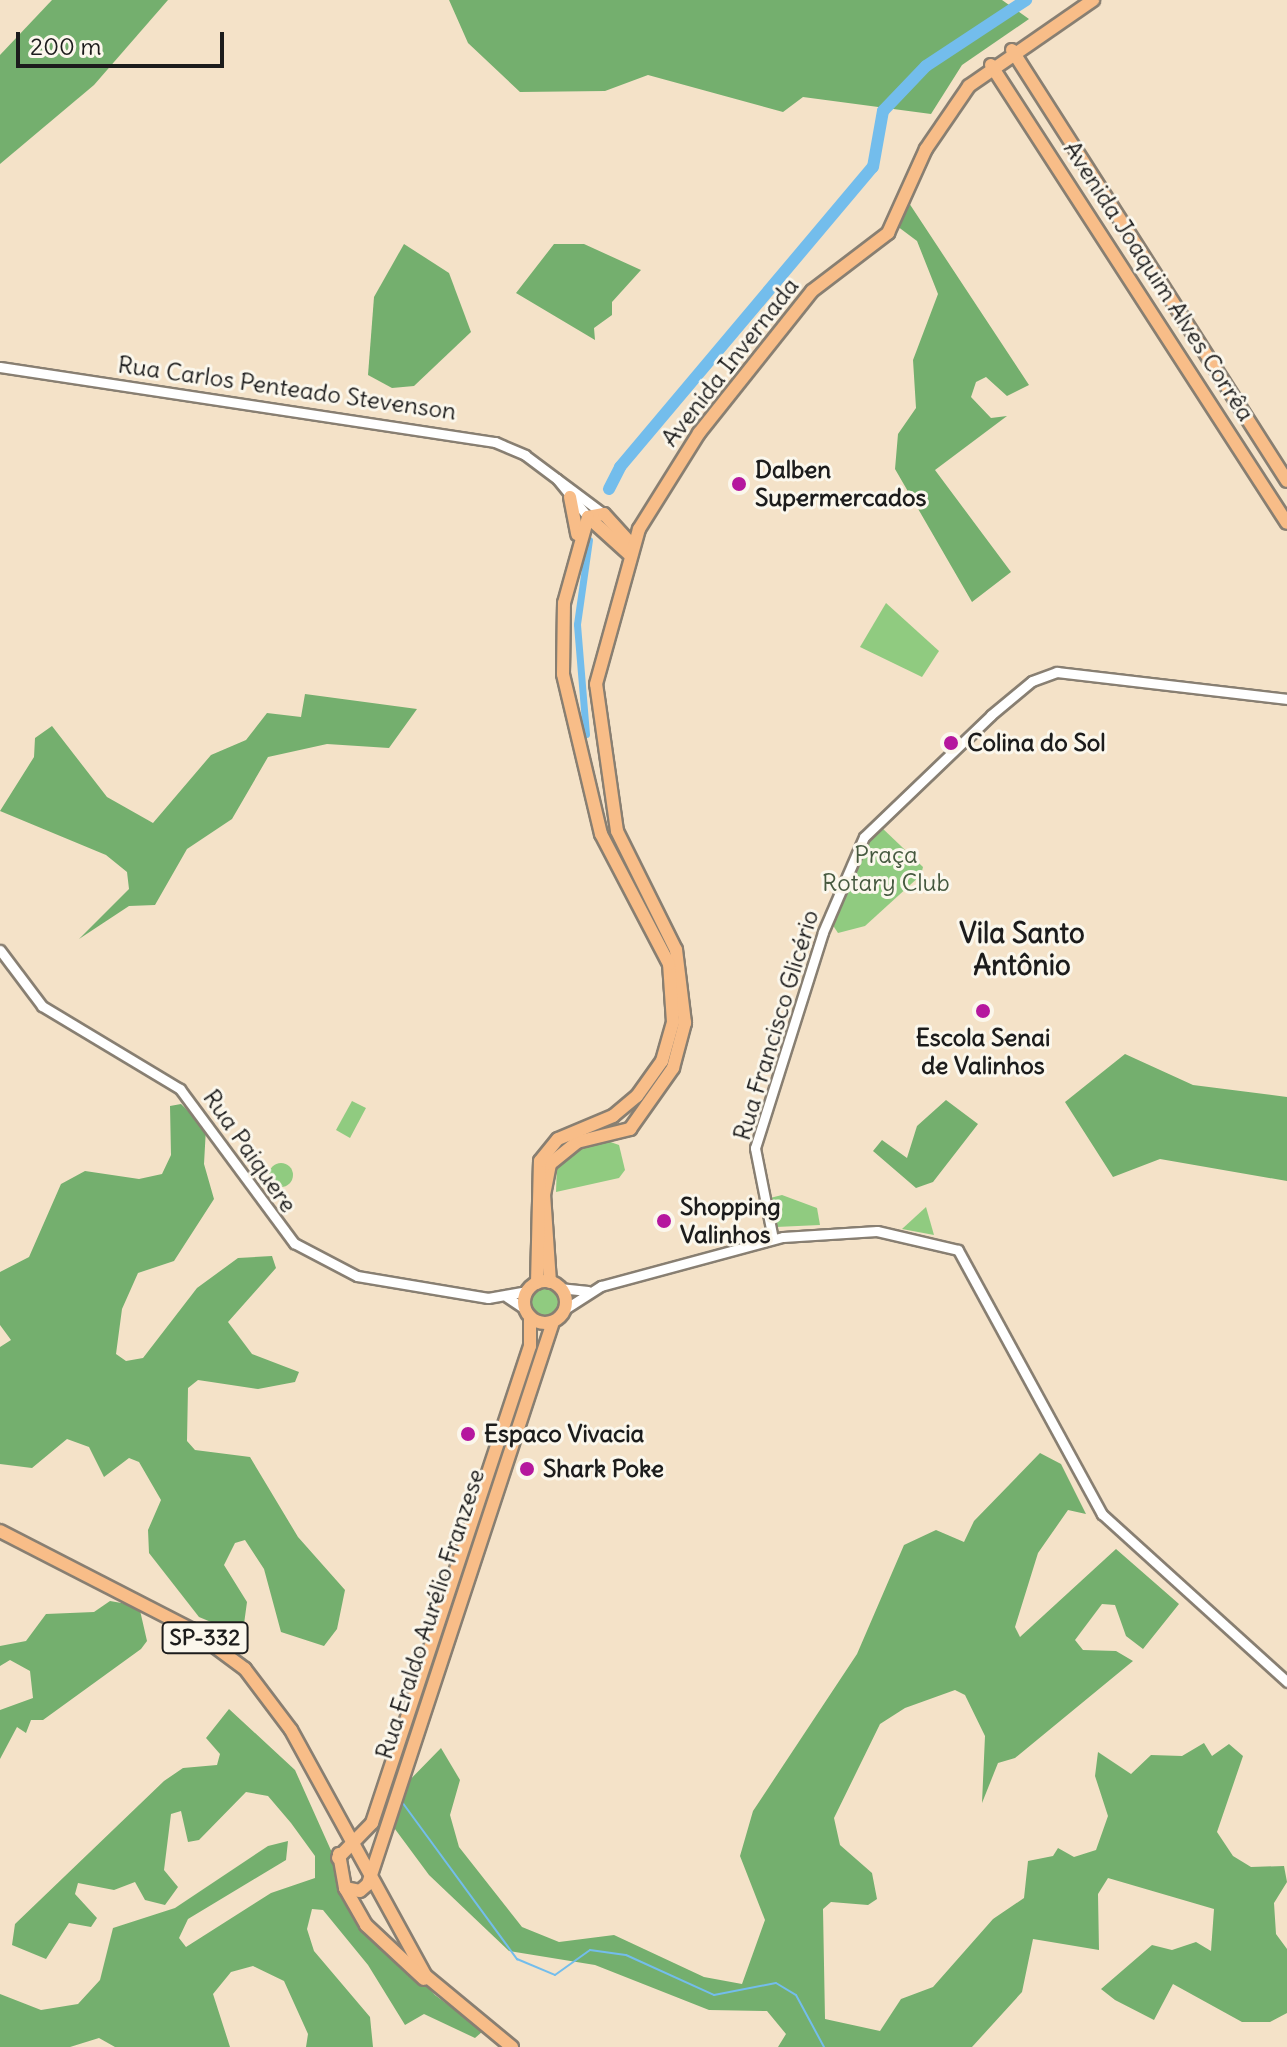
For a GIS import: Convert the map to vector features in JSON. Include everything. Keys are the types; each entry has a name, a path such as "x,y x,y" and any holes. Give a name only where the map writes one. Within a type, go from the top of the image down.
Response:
{"main road":[{"name":"Avenida Invernada","path":"617,1135 663,1086 685,1023 676,950 625,858 606,775 596,684 625,568 699,433 812,291 888,233 946,114 991,65 1093,0"},
{"name":"Avenida Joaquim Alves Corrêa","path":"1012,50 1287,481"},
{"name":"Avenida Joaquim Alves Corrêa","path":"991,65 1239,445 1283,507 1287,523"},
{"path":"1239,445 1247,433 1259,438"},
{"path":"543,1286 547,1171 565,1147 617,1135 612,1125 662,1061 673,995 663,947 601,834 570,714 561,642 577,537 570,497"},
{"path":"577,537 588,517 604,514"},
{"name":"Rua Carlos Penteado Stevenson","path":"604,514 637,547"},
{"name":"Rua Carlos Penteado Stevenson","path":"588,517 637,547"},
{"path":"528,1314 553,1322 565,1309 543,1286 540,1161 558,1139 624,1110"},
{"name":"Rua Eraldo Aurélio Franzese","path":"339,1855 346,1830 365,1831 530,1346 528,1314 543,1286"},
{"name":"Rua Eraldo Aurélio Franzese","path":"370,1876 553,1322"},
{"name":"SP-332","path":"0,1531 161,1613 239,1663 291,1730 370,1876 434,1984"},
{"name":"SP-332","path":"346,1830 339,1855 345,1888 376,1936 512,2047"},
{"path":"339,1855 354,1855 370,1876 363,1890 345,1888"}],"street":[{"name":"Rua Carlos Penteado Stevenson","path":"0,367 495,442 557,479 604,514"},
{"name":"Rua Carlos Penteado Stevenson","path":"557,479 588,517"},
{"name":"Rua Francisco Glicério","path":"773,1239 755,1148 844,875 864,837 926,774 1032,681 1057,672 1287,699"},
{"name":"Rua Paiquere","path":"0,950 42,1006 180,1089 294,1243 357,1276 507,1297 543,1286 588,1291 773,1239 856,1230 958,1250 1102,1514 1287,1682"},
{"name":"Rua Paiquere","path":"565,1309 588,1291"},
{"name":"Rua Paiquere","path":"507,1297 528,1314"}],"green space":[{"path":"52,0 168,0 94,85 0,164 0,55"},
{"path":"449,0 1002,0 1029,19 962,65 931,114 803,97 783,112 648,75 605,91 520,92 468,43"},
{"path":"909,203 1029,385 1007,396 986,377 976,382 971,397 991,418 1007,416 935,470 1011,572 972,602 895,469 898,434 916,408 913,360 938,294 917,241 897,226"},
{"path":"404,244 449,273 471,332 414,386 392,388 368,375 374,297"},
{"path":"554,244 584,244 641,270 612,302 612,315 594,328 595,340 516,293"},
{"path":"886,603 939,651 922,677 860,647"},
{"path":"305,694 417,709 389,748 327,744 268,757 232,819 187,849 155,905 129,906 79,939 129,889 127,872 106,855 0,811 34,757 35,738 52,726 107,797 153,823 211,755 246,740 267,713 301,717"},
{"name":"Praça Rotary Club","path":"880,826 923,867 921,875 865,926 838,933 832,924 853,868"},
{"path":"1125,1054 1193,1085 1287,1097 1287,1181 1160,1159 1113,1177 1065,1102"},
{"path":"946,1100 978,1124 933,1182 916,1188 873,1151 882,1140 907,1158 917,1126"},
{"path":"352,1101 366,1108 350,1138 336,1130"},
{"path":"181,1104 206,1128 204,1164 214,1199 174,1261 138,1273 122,1309 116,1354 126,1361 143,1358 197,1288 238,1258 272,1256 276,1268 228,1322 252,1354 299,1372 295,1382 258,1389 198,1380 188,1388 187,1441 195,1450 250,1457 298,1537 345,1590 337,1629 324,1646 281,1632 264,1569 245,1540 235,1543 224,1565 247,1602 244,1624 235,1632 199,1617 149,1553 148,1530 161,1500 139,1462 129,1458 104,1477 89,1447 67,1439 32,1468 0,1464 0,1347 11,1340 0,1325 0,1272 29,1257 61,1184 85,1171 139,1179 162,1174 171,1155 170,1106"},
{"path":"602,1139 619,1145 625,1170 619,1178 556,1192 557,1163 573,1147"},
{"path":"281,1163 289,1167 293,1175 289,1183 281,1187 273,1183 269,1175 273,1167"},
{"path":"782,1195 817,1208 820,1225 776,1227 770,1198"},
{"path":"926,1207 934,1235 902,1229"},
{"path":"546,1287 557,1291 561,1302 557,1313 546,1317 535,1313 531,1302 535,1291"},
{"path":"1040,1453 1061,1464 1086,1514 1068,1510 1038,1553 1015,1627 1020,1637 1116,1549 1179,1604 1143,1649 1126,1636 1115,1605 1102,1604 1075,1640 1083,1650 1116,1651 1133,1661 1015,1758 998,1763 982,1803 985,1736 965,1695 955,1690 905,1708 880,1724 834,1818 840,1845 872,1873 877,1899 868,1905 831,1902 823,1909 825,2019 880,2031 901,1999 933,1987 993,1919 1024,1898 1028,1861 1053,1856 1058,1848 1074,1857 1096,1850 1108,1816 1095,1776 1098,1752 1131,1774 1151,1755 1182,1756 1204,1743 1212,1756 1229,1744 1243,1756 1217,1832 1233,1856 1251,1867 1284,1866 1287,1882 1274,1903 1276,1934 1287,1949 1287,2013 1270,2022 1242,2022 1173,1984 1154,2020 1115,2000 1101,1989 1152,1945 1172,1950 1196,1942 1211,1951 1214,1909 1108,1878 1098,1894 1099,1950 1033,1939 1022,1992 972,2047 778,2047 786,2034 767,2011 709,2010 595,1965 509,1951 429,1875 392,1825 399,1791 441,1748 460,1780 450,1815 459,1847 522,1927 559,1942 614,1935 704,1977 742,1984 765,1920 740,1856 753,1811 857,1654 904,1545 936,1530 964,1542 974,1521"},
{"path":"110,1601 139,1606 147,1641 141,1649 43,1720 31,1720 26,1733 17,1727 0,1759 0,1710 33,1698 30,1671 10,1660 0,1666 0,1646 26,1641 46,1614 94,1612"},
{"path":"229,1709 295,1770 355,1904 435,1995 483,2031 475,2038 424,2014 405,2025 368,1965 323,1910 312,1909 307,1929 314,1951 370,2017 373,2047 306,2047 308,2034 284,1981 253,1966 231,1972 213,1994 230,2047 115,2047 99,2038 70,2047 0,2047 0,1994 41,2010 78,2004 100,1980 113,1928 175,1908 268,1846 288,1841 286,1860 188,1919 179,1938 186,1947 271,1893 315,1878 315,1856 291,1823 268,1796 246,1792 199,1840 188,1842 181,1811 171,1814 164,1870 178,1887 165,1905 145,1900 135,1882 114,1890 78,1883 75,1894 97,1918 91,1927 69,1923 46,1959 12,1945 15,1924 164,1781 183,1768 217,1765 220,1754 206,1738"}],"waterway":[{"path":"609,489 620,467 873,167 883,111 926,66 1026,0"},
{"path":"586,734 577,624 589,540"},
{"path":"402,1802 517,1959 555,1975 590,1950 626,1955 714,1995 776,1983 796,1995 824,2047"}],"place":[{"name":"Dalben Supermercados","path":"739,484"},
{"name":"Colina do Sol","path":"951,743"},
{"name":"Escola Senai de Valinhos","path":"983,1011"},
{"name":"Shopping Valinhos","path":"664,1221"},
{"name":"Espaco Vivacia","path":"468,1434"},
{"name":"Shark Poke","path":"527,1469"}],"district":[{"name":"Vila Santo Antônio","path":"1022,949"}]}
